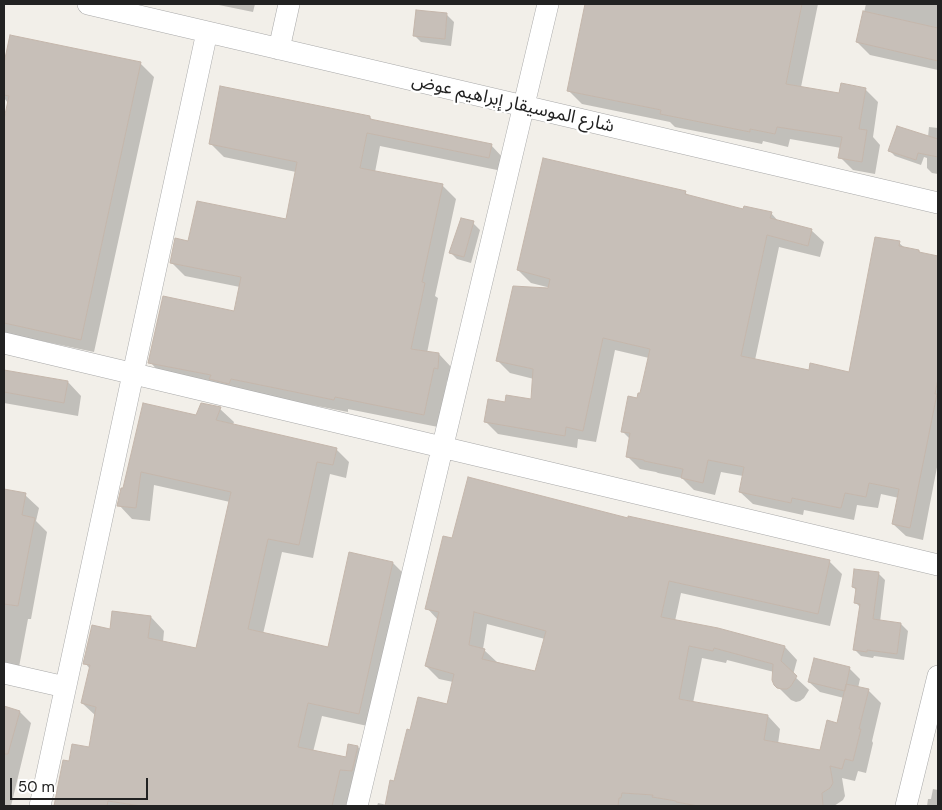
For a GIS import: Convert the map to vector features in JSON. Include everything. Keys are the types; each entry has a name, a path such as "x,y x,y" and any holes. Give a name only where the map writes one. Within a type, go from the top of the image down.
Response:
{"street":[{"name":"شارع الموسيقار إبراهيم عوض","path":"88,4 938,203"},
{"path":"278,49 290,4"},
{"path":"357,806 548,4"},
{"path":"40,806 207,32"},
{"path":"4,344 938,565"},
{"path":"4,673 65,688"},
{"path":"906,806 938,676"}],"building":[{"path":"585,4 802,4 786,84 839,93 841,83 866,88 859,129 867,130 862,162 838,158 842,137 777,127 775,134 750,129 750,132 660,114 661,110 567,91"},
{"path":"416,10 447,13 445,39 413,36"},
{"path":"863,11 938,28 938,61 856,42"},
{"path":"10,35 141,62 81,340 4,323 4,119 9,96 4,95 4,63"},
{"path":"220,86 370,116 370,119 492,144 489,158 367,133 360,168 443,184 422,282 425,283 411,349 439,353 438,369 434,368 424,415 335,397 334,400 231,379 229,384 209,379 211,375 148,363 163,296 234,311 241,277 170,263 175,238 188,241 197,201 286,219 297,162 209,144"},
{"path":"897,126 938,139 938,157 918,153 916,160 888,151"},
{"path":"543,158 686,191 685,194 743,209 744,206 772,212 770,218 812,229 808,246 767,235 741,356 809,370 810,363 849,372 875,237 900,241 899,246 938,256 938,379 935,394 937,394 910,528 892,524 899,489 869,483 866,497 845,493 841,508 792,498 791,503 739,492 744,467 708,460 703,483 681,478 683,469 626,457 630,433 621,432 628,396 637,398 638,393 640,393 650,349 603,338 583,431 566,427 565,436 484,422 488,399 505,402 506,395 531,399 533,369 496,361 513,286 548,288 550,279 517,270"},
{"path":"461,218 474,221 464,257 449,253"},
{"path":"4,370 68,381 64,403 4,392"},
{"path":"143,403 196,415 201,403 221,407 216,420 337,448 333,465 317,462 299,545 268,539 248,629 328,647 349,552 393,562 359,714 308,703 298,747 346,757 348,744 358,746 352,771 340,770 332,806 141,806 108,801 107,806 54,806 63,760 69,761 72,744 89,747 96,707 81,703 90,665 83,664 92,625 110,629 112,611 151,616 148,638 196,648 231,492 141,472 136,508 117,506"},
{"path":"468,477 628,518 628,516 830,560 818,614 669,581 661,617 718,628 785,646 781,661 797,676 787,689 777,688 774,685 772,680 773,664 714,648 713,651 689,646 679,699 768,715 764,740 820,750 827,720 837,723 846,684 869,689 853,761 845,759 842,769 830,766 833,783 830,788 822,793 823,806 698,806 652,797 653,795 622,793 618,806 385,806 390,780 394,781 407,729 410,730 418,697 447,704 454,674 425,666 439,612 425,609 443,536 452,538","holes":["474,612 546,631 535,671 482,659 485,649 469,645"]},
{"path":"4,489 26,493 22,515 35,518 18,606 4,604"},
{"path":"854,569 879,572 873,619 901,623 897,654 853,650 860,604 854,603 856,588 852,587"},
{"path":"814,658 850,667 845,691 808,682"},
{"path":"4,706 20,711 8,754 4,754"}]}
